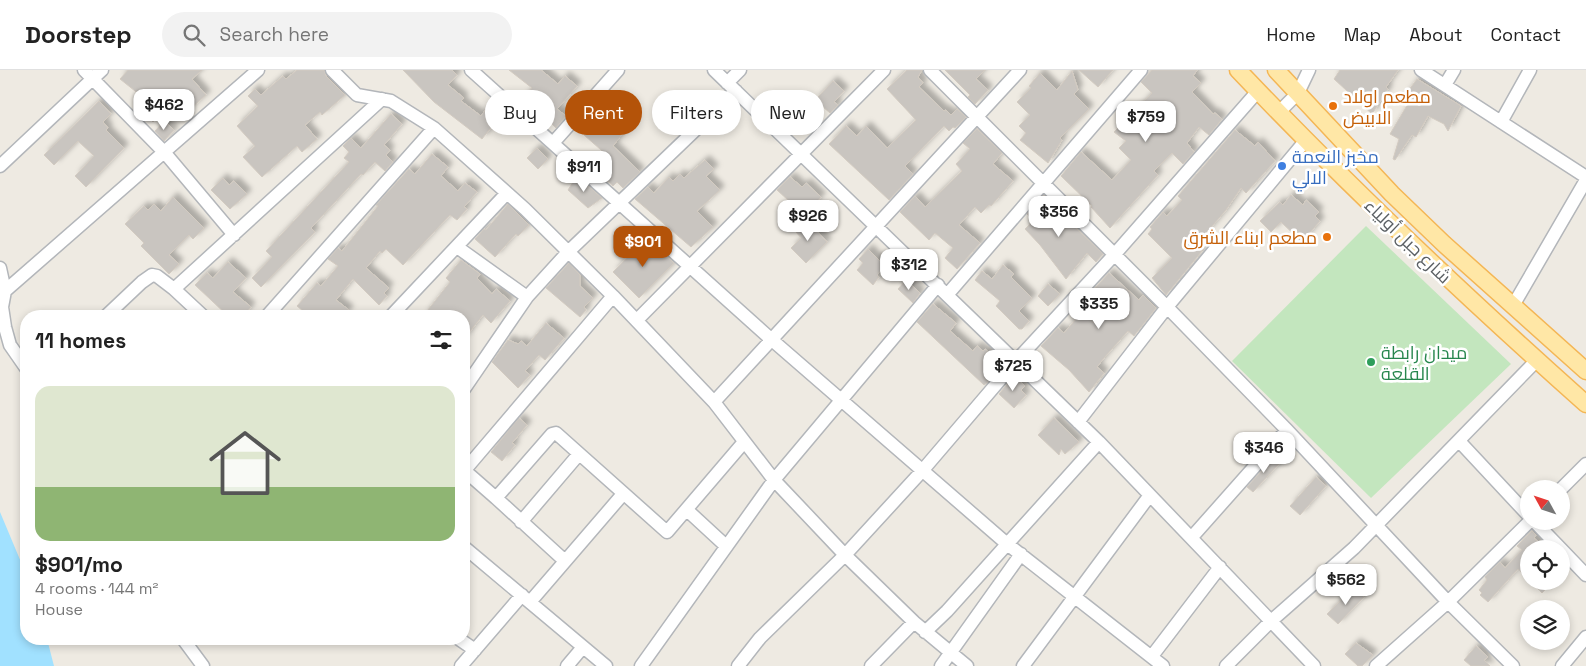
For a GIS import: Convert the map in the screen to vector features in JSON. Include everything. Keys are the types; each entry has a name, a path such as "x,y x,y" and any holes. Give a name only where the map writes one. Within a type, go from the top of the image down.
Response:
{"main road":[{"name":"شارع جبل أولياء","path":"1238,70 1278,113 1479,309 1586,404"},
{"name":"شارع جبل أولياء","path":"1276,70 1399,200 1444,244 1514,304 1586,370"}],"street":[{"path":"5,291 258,70"},
{"path":"332,70 357,95 382,99 400,105 434,128 507,193 637,320 714,402 774,480 844,555 925,632 967,666"},
{"path":"553,143 618,70"},
{"path":"714,70 1099,442 1314,666"},
{"path":"470,380 527,297 568,252 620,204 731,87 740,70"},
{"path":"637,320 884,70"},
{"path":"930,70 1167,307 1287,430 1448,602 1513,666"},
{"path":"714,402 1020,70"},
{"path":"947,295 1141,70"},
{"path":"1421,70 1586,179 1514,304"},
{"path":"1445,85 1454,70"},
{"path":"1501,122 1530,70"},
{"path":"472,71 772,340 1006,544 1163,666"},
{"path":"1278,113 1298,93 1307,71"},
{"path":"0,166 93,73 165,153 234,235"},
{"path":"738,666 767,631 844,555 922,471 1016,362 1115,254 1258,91"},
{"path":"174,289 382,99"},
{"path":"272,310 434,128"},
{"path":"1078,422 1167,307 1306,140"},
{"path":"397,310 507,193"},
{"path":"457,247 527,297"},
{"path":"0,268 5,291 2,307 5,327 10,345 20,359"},
{"path":"112,310 152,275 157,276 174,289 197,310"},
{"path":"641,666 774,480 938,285"},
{"path":"470,463 613,296"},
{"path":"1226,666 1271,621 1377,525 1537,360"},
{"path":"1192,537 1287,430"},
{"path":"496,498 554,432 666,532 744,442"},
{"path":"1459,441 1520,506"},
{"path":"925,632 947,611 1099,442"},
{"path":"521,522 578,454"},
{"path":"1570,481 1586,464"},
{"path":"470,475 565,561"},
{"path":"461,666 526,598 565,561 623,494"},
{"path":"1023,666 1150,495"},
{"path":"687,510 726,546"},
{"path":"1376,666 1448,602 1521,530"},
{"path":"1543,530 1552,540"},
{"path":"470,552 606,666"},
{"path":"941,666 1021,554"},
{"path":"1570,558 1586,574"},
{"path":"1152,656 1220,567"},
{"path":"871,666 914,622"},
{"path":"1562,666 1586,637"},
{"path":"188,645 203,666"},
{"path":"468,645 475,650"},
{"path":"568,666 582,647"}],"green space":[{"name":"ميدان رابطة القلعة","path":"1366,226 1511,364 1371,498 1232,361"}],"water":[{"path":"0,512 20,560 20,645 49,645 54,666 0,666"}],"building":[{"path":"128,70 202,70 192,79 206,95 188,111 184,106 181,108 175,101 153,122 142,110 150,103 120,79"},
{"path":"297,70 324,70 326,76 345,95 322,115 320,112 305,125 317,139 302,152 297,146 262,177 243,157 255,146 237,126 258,106 248,96 255,89 261,95 283,76 286,79"},
{"path":"403,70 452,70 457,75 448,85 464,98 461,101 481,116 485,110 485,135 482,139 434,102"},
{"path":"509,70 541,70 558,84 565,76 577,86 574,90 565,90 565,100 557,109 565,117 556,128 555,90 530,90 532,88"},
{"path":"907,70 922,70 918,77 923,83 919,87 944,111 946,110 951,115 957,109 966,117 949,131 944,126 905,166 913,174 889,200 829,144 846,126 857,136 866,126 887,148 916,120 887,89"},
{"path":"945,70 985,70 976,79 988,90 975,104 968,97 970,95"},
{"path":"1079,70 1113,70 1098,87"},
{"path":"1152,70 1197,70 1193,76 1201,83 1192,92 1213,114 1215,113 1222,119 1209,135 1199,127 1187,143 1194,152 1183,164 1172,153 1154,171 1158,175 1110,228 1092,206 1061,176 1081,152 1112,180 1131,160 1119,148 1126,141 1114,132 1152,93 1141,82"},
{"path":"1340,70 1398,70 1386,87 1388,89 1372,114 1334,79"},
{"path":"1072,71 1078,90 1074,94 1089,109 1060,138 1062,140 1048,163 1020,140 1026,133 1019,126 1030,115 1017,102 1031,88 1029,86 1040,73 1057,90"},
{"path":"1417,79 1461,106 1448,131 1444,124 1428,116 1416,137 1412,135 1395,160 1393,159 1399,139 1390,134 1409,102 1403,98"},
{"path":"833,81 844,91 834,102 838,105 830,113 824,108 824,90"},
{"path":"99,101 111,114 103,122 108,128 106,130 124,148 86,187 75,176 94,156 78,141 54,165 44,155"},
{"path":"391,114 402,124 384,145 390,150 386,155 393,162 385,171 375,162 363,175 361,174 311,228 315,232 261,287 252,278 272,257 266,251 349,162 344,158 349,152 343,146 351,138 361,148"},
{"path":"164,121 174,130 164,141 155,131"},
{"path":"977,129 1002,153 993,164 1013,181 991,206 989,205 981,213 975,207 959,225 980,243 957,269 945,258 953,248 935,233 929,240 900,212 915,196 925,207 962,171 956,164 970,149 963,143"},
{"path":"1235,130 1255,146 1258,142 1275,161 1246,193 1241,188 1226,210 1195,246 1202,251 1166,295 1152,278 1172,258 1148,234 1152,229 1150,227 1163,212 1167,216 1182,200 1178,196"},
{"path":"584,135 621,135 613,146 640,172 623,188 617,182 613,186 596,171 609,157"},
{"path":"537,148 548,159 538,169 527,158"},
{"path":"432,154 448,167 441,176 458,191 465,183 477,192 464,207 467,209 457,220 450,215 403,265 386,249 382,253 380,251 366,268 389,288 384,293 387,296 379,305 353,279 336,300 349,310 302,310 297,306 317,283 321,286 338,266 328,259 338,248 342,251 378,206 376,205 409,169 415,174"},
{"path":"705,160 714,169 706,176 720,190 697,211 713,227 691,247 635,199 648,187 654,193 669,177 673,181 680,174 684,178"},
{"path":"577,176 602,198 588,208 568,190"},
{"path":"790,177 802,187 806,183 821,197 800,221 784,206 789,201 777,190"},
{"path":"223,178 229,185 234,181 247,194 230,209 211,190"},
{"path":"1044,195 1055,207 1052,210 1072,228 1074,226 1103,254 1096,262 1087,253 1066,279 1025,229 1034,220 1027,214"},
{"path":"1291,195 1303,205 1306,200 1319,212 1315,216 1320,221 1302,242 1281,222 1271,232 1260,221 1280,202 1283,205"},
{"path":"173,197 204,228 193,239 189,235 169,255 179,264 169,274 141,246 144,243 125,224 144,206 148,210 154,204 161,211"},
{"path":"508,204 529,225 518,236 516,234 495,257 475,239 484,229 486,230"},
{"path":"805,219 827,242 806,263 791,248 801,238 796,232"},
{"path":"646,238 674,263 639,298 613,272"},
{"path":"868,249 885,266 877,275 879,277 873,285 857,270 863,263 859,259"},
{"path":"461,260 480,274 477,278 492,294 496,289 510,301 491,323 483,315 470,331 470,310 428,310 450,282 446,278"},
{"path":"228,262 246,278 233,292 251,307 248,310 222,310 195,285 207,273 213,278"},
{"path":"569,263 580,275 580,286 593,298 584,307 586,310 580,317 546,288"},
{"path":"1003,265 1014,274 1011,277 1032,298 1019,311 1029,321 1022,329 1019,329 996,306 1000,301 975,280 982,271 992,279"},
{"path":"1109,273 1139,300 1143,295 1156,308 1134,336 1128,331 1104,358 1097,367 1104,373 1089,392 1069,370 1041,346 1058,328 1064,333 1082,312 1094,323 1097,320 1084,300"},
{"path":"906,280 920,293 913,303 898,289"},
{"path":"1048,284 1060,294 1048,306 1038,296"},
{"path":"933,304 956,323 950,331 973,351 977,346 983,351 985,349 1001,366 984,385 917,322"},
{"path":"546,323 564,338 545,360 539,355 525,371 530,375 518,388 492,362 508,340 518,344 521,341 527,346"},
{"path":"1014,376 1025,386 1021,390 1026,395 1014,408 999,394"},
{"path":"519,418 527,425 512,443 515,445 502,461 491,452"},
{"path":"1054,418 1079,442 1065,454 1061,449 1059,455 1038,435"},
{"path":"1276,455 1279,464 1253,492 1247,487"},
{"path":"1316,477 1326,486 1300,515 1290,506"},
{"path":"1532,531 1536,535 1534,538 1536,540 1523,540"},
{"path":"1520,552 1520,571 1518,569 1488,602 1480,595 1482,593 1479,590 1487,580 1485,577 1500,562 1505,568"},
{"path":"1354,587 1364,597 1338,624 1327,614"},
{"path":"1356,643 1373,655 1362,666 1358,666 1345,654"},
{"path":"1476,646 1488,657 1484,660 1490,666 1471,666 1464,660"}],"place":[{"name":"مطعم اولاد الابيض","path":"1333,106"},
{"name":"مخبز النعمة الالي","path":"1282,166"},
{"name":"مطعم ابناء الشرق","path":"1327,237"},
{"name":"ميدان رابطة القلعة","path":"1371,362"}]}
